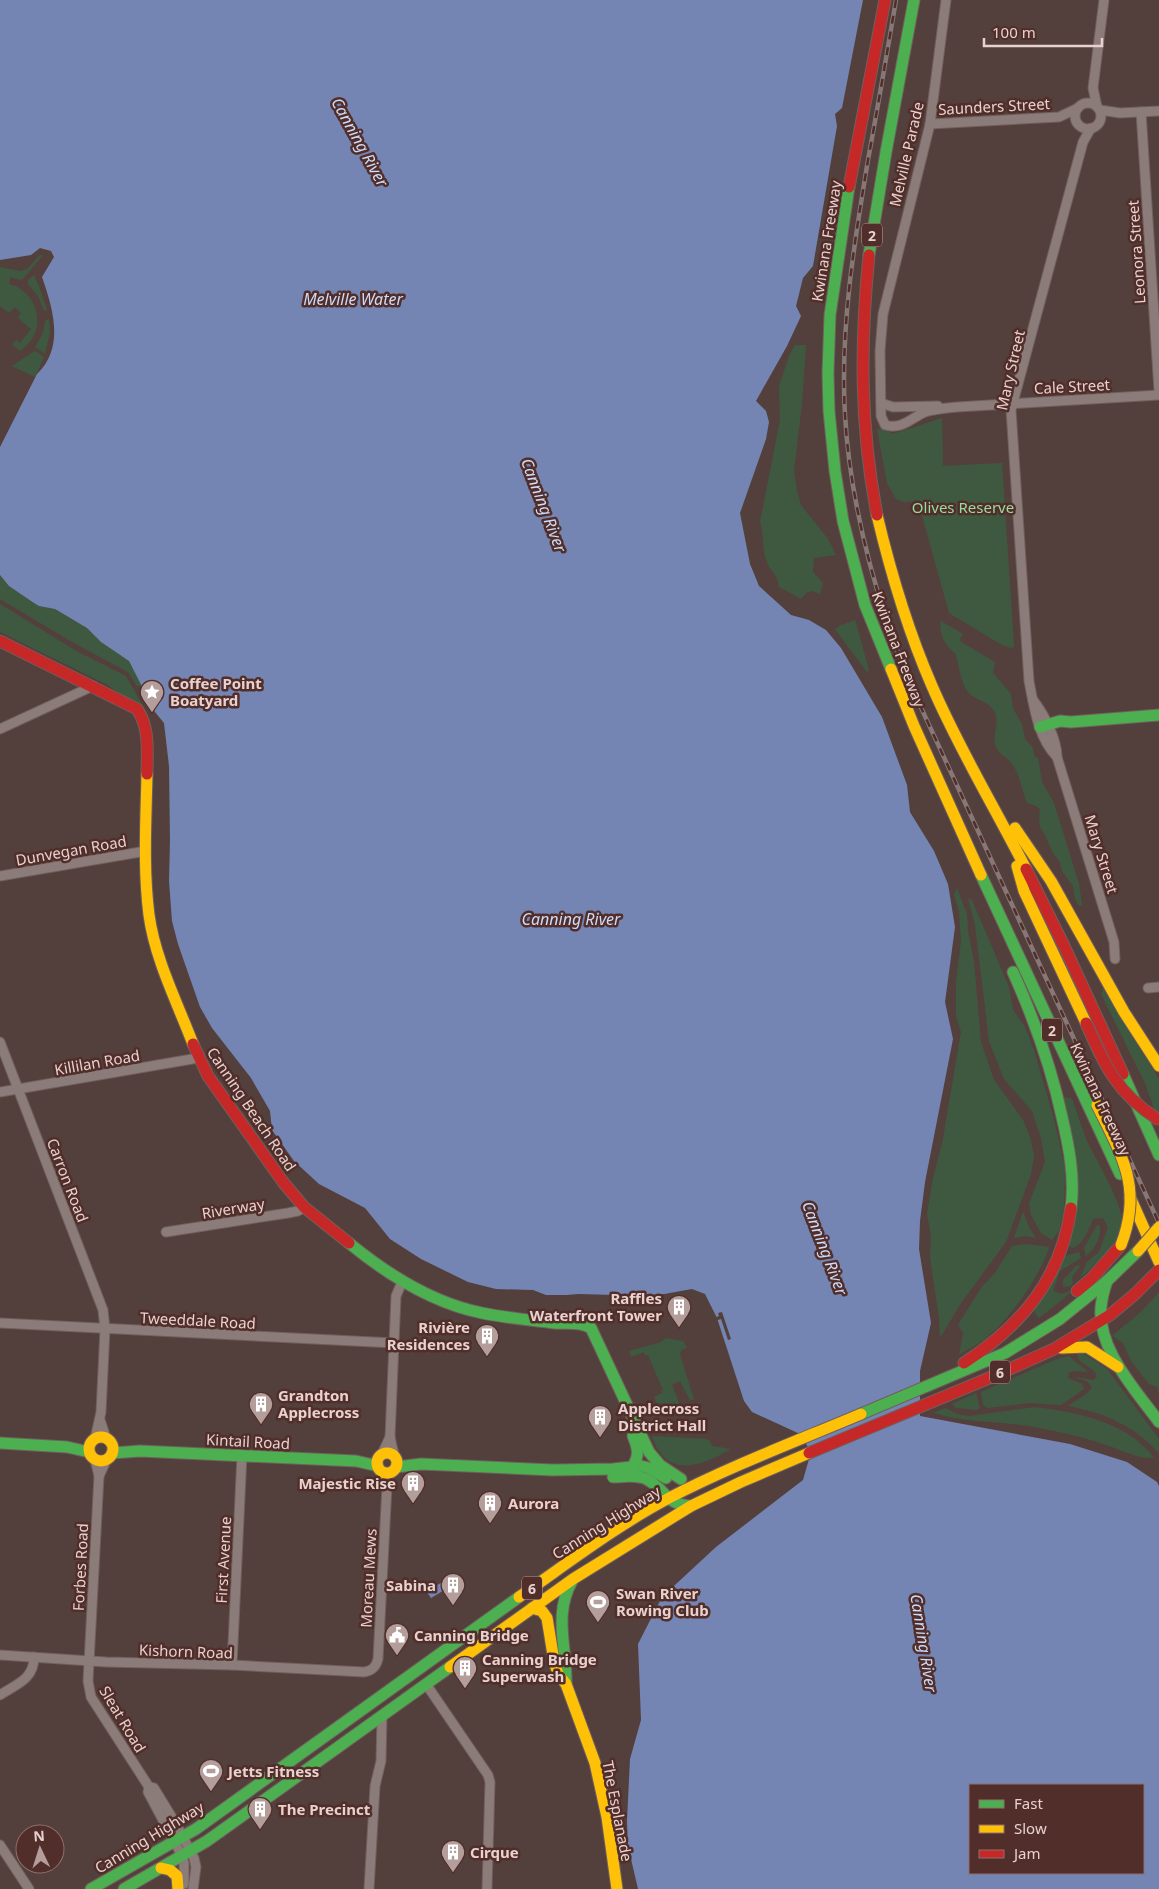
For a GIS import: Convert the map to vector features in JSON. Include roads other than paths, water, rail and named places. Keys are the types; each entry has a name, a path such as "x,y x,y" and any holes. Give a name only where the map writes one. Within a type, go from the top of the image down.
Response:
{"main road":[{"name":"Kwinana Freeway","path":"885,0 846,204 830,315 828,373 832,441 843,521 865,605 897,686 992,901 1114,1159 1159,1262"},
{"name":"Kwinana Freeway","path":"914,0 870,253 863,320 863,406 870,474 881,532 904,611 934,689 1092,1002 1159,1155"},
{"name":"Canning Beach Road","path":"0,641 137,709 145,725 147,756 146,851 149,915 159,957 198,1058 208,1076 282,1182 304,1207 374,1264 402,1282 449,1303 482,1313 566,1324 582,1323 591,1328 649,1452 660,1465 681,1480"},
{"path":"897,686 940,809 1016,977 1044,1046 1064,1122 1072,1179 1071,1206 1062,1245 1052,1270 1036,1298 1004,1333 940,1380"},
{"path":"1045,729 1066,720 1071,722 1159,715"},
{"path":"976,773 1052,881 1124,1012 1159,1066"},
{"path":"1008,834 1024,891 1108,1071 1117,1086 1133,1103 1159,1120"},
{"path":"992,901 1048,999 1128,1172 1132,1190 1130,1221 1121,1246 1091,1279 1056,1310 1038,1333"},
{"name":"Canning Highway","path":"91,1889 179,1839 299,1756 520,1596 611,1534 668,1499 713,1477 1005,1353 1060,1319 1107,1281 1159,1227"},
{"name":"Canning Highway","path":"124,1889 186,1853 573,1579 691,1506 793,1460 1055,1349 1112,1314 1159,1270"},
{"path":"1107,1281 1101,1294 1099,1309 1100,1323 1104,1336 1118,1366 1159,1422"},
{"name":"Canning Beach Road","path":"566,1324 586,1334 592,1343 638,1450 637,1459 632,1466"},
{"path":"1055,1349 1087,1347 1118,1366"},
{"name":"Kintail Road","path":"0,1443 68,1447 104,1445 140,1451 553,1470 613,1469 632,1466 645,1467 666,1478 681,1480 713,1477"},
{"path":"92,1456 89,1446 104,1445"},
{"name":"Kintail Road","path":"68,1447 101,1461 104,1445"},
{"name":"Kintail Road","path":"553,1470 594,1477 642,1476 649,1480 668,1499"},
{"path":"668,1499 680,1505 691,1506"},
{"name":"The Esplanade","path":"566,1684 567,1671 562,1634 562,1610 565,1592 573,1579"},
{"name":"The Esplanade","path":"532,1608 542,1612 547,1618 558,1674 566,1684 595,1763 607,1818 617,1889"},
{"path":"161,1868 170,1870 177,1876 178,1889"}],"street":[{"name":"Melville Parade","path":"881,403 880,351 886,299 930,124 946,0"},
{"path":"1099,122 1101,115 1093,88 1104,0"},
{"path":"1080,106 1093,88"},
{"path":"1080,106 1089,103 1099,108 1120,113 1159,110"},
{"name":"Saunders Street","path":"1059,117 1080,106"},
{"name":"Mary Street","path":"1080,106 1076,116 1083,142"},
{"name":"Leonora Street","path":"1141,112 1159,391"},
{"path":"1099,122 1120,113"},
{"name":"Saunders Street","path":"930,124 1059,117 1079,124"},
{"name":"Mary Street","path":"1099,122 1091,128 1083,142 1011,410 1026,653 1032,700 1034,710 1057,749 1057,757 1114,942 1115,959"},
{"path":"1079,124 1091,128"},
{"name":"Cale Street","path":"957,407 924,413 905,424 892,427 885,424 881,416 881,403 893,407 957,407 1159,395"},
{"path":"0,729 93,686"},
{"name":"Dunvegan Road","path":"0,876 146,851"},
{"path":"1148,988 1159,987"},
{"name":"Carron Road","path":"0,1042 103,1310 105,1329"},
{"name":"Killilan Road","path":"0,1092 198,1058"},
{"name":"Riverway","path":"166,1232 288,1214 304,1207"},
{"name":"Moreau Mews","path":"372,1670 377,1664 378,1659 396,1296 402,1282"},
{"name":"Tweeddale Road","path":"0,1323 394,1343"},
{"name":"Forbes Road","path":"89,1661 99,1476 104,1445 100,1419 105,1329"},
{"name":"First Avenue","path":"232,1665 242,1455"},
{"name":"Forbes Road","path":"92,1456 99,1476"},
{"name":"Kishorn Road","path":"0,1655 89,1661 232,1665 364,1672 372,1670"},
{"path":"0,1695 32,1673 34,1657"},
{"name":"Sleat Road","path":"89,1661 88,1682 91,1697 149,1787 148,1792 196,1867 193,1889"},
{"path":"426,1684 488,1775 490,1782 486,1889"},
{"path":"369,1889 375,1786 381,1761 382,1715"},
{"path":"0,1846 29,1889"},
{"name":"Sleat Road","path":"183,1889 186,1853"}],"water":[{"name":"Canning River","path":"0,0 863,0 842,108 835,114 837,126 813,266 803,278 796,306 801,316 787,346 756,401 766,411 769,422 766,439 740,513 750,564 759,586 791,615 809,620 826,630 841,648 882,717 907,785 910,812 934,851 948,884 955,927 945,1002 953,1039 925,1182 920,1221 919,1249 931,1323 920,1371 920,1416 1070,1444 1127,1462 1157,1482 1159,1486 1159,1889 638,1889 628,1846 627,1821 630,1759 641,1720 638,1644 662,1597 716,1547 803,1480 811,1452 800,1434 752,1412 744,1401 717,1318 705,1294 692,1289 653,1296 546,1295 533,1290 496,1289 468,1282 421,1259 390,1239 365,1208 319,1184 294,1161 272,1130 270,1111 251,1078 212,1028 200,1007 178,944 172,921 169,881 169,766 164,723 155,712 129,661 101,642 87,628 55,609 39,606 34,603 9,586 0,575 0,447 37,374 46,363 54,340 53,315 42,277 54,257 51,251 40,248 31,255 0,260"},
{"path":"451,1576 456,1583 431,1598 427,1592"}],"railway":[{"path":"896,0 858,223 846,319 845,415 850,468 860,521 880,600 912,688 1159,1223"}],"place":[{"name":"Coffee Point Boatyard","path":"152,713"},
{"name":"Raffles Waterfront Tower","path":"679,1328"},
{"name":"Rivière Residences","path":"487,1357"},
{"name":"Grandton Applecross","path":"261,1425"},
{"name":"Applecross District Hall","path":"600,1438"},
{"name":"Majestic Rise","path":"413,1504"},
{"name":"Aurora","path":"490,1524"},
{"name":"Sabina","path":"453,1606"},
{"name":"Swan River Rowing Club","path":"598,1623"},
{"name":"Canning Bridge","path":"397,1656"},
{"name":"Canning Bridge Superwash","path":"465,1689"},
{"name":"Jetts Fitness","path":"211,1792"},
{"name":"The Precinct","path":"260,1830"},
{"name":"Cirque","path":"453,1873"}],"water label":[{"name":"Melville Water","path":"353,299"}],"park label":[{"name":"Olives Reserve","path":"963,507"}]}
